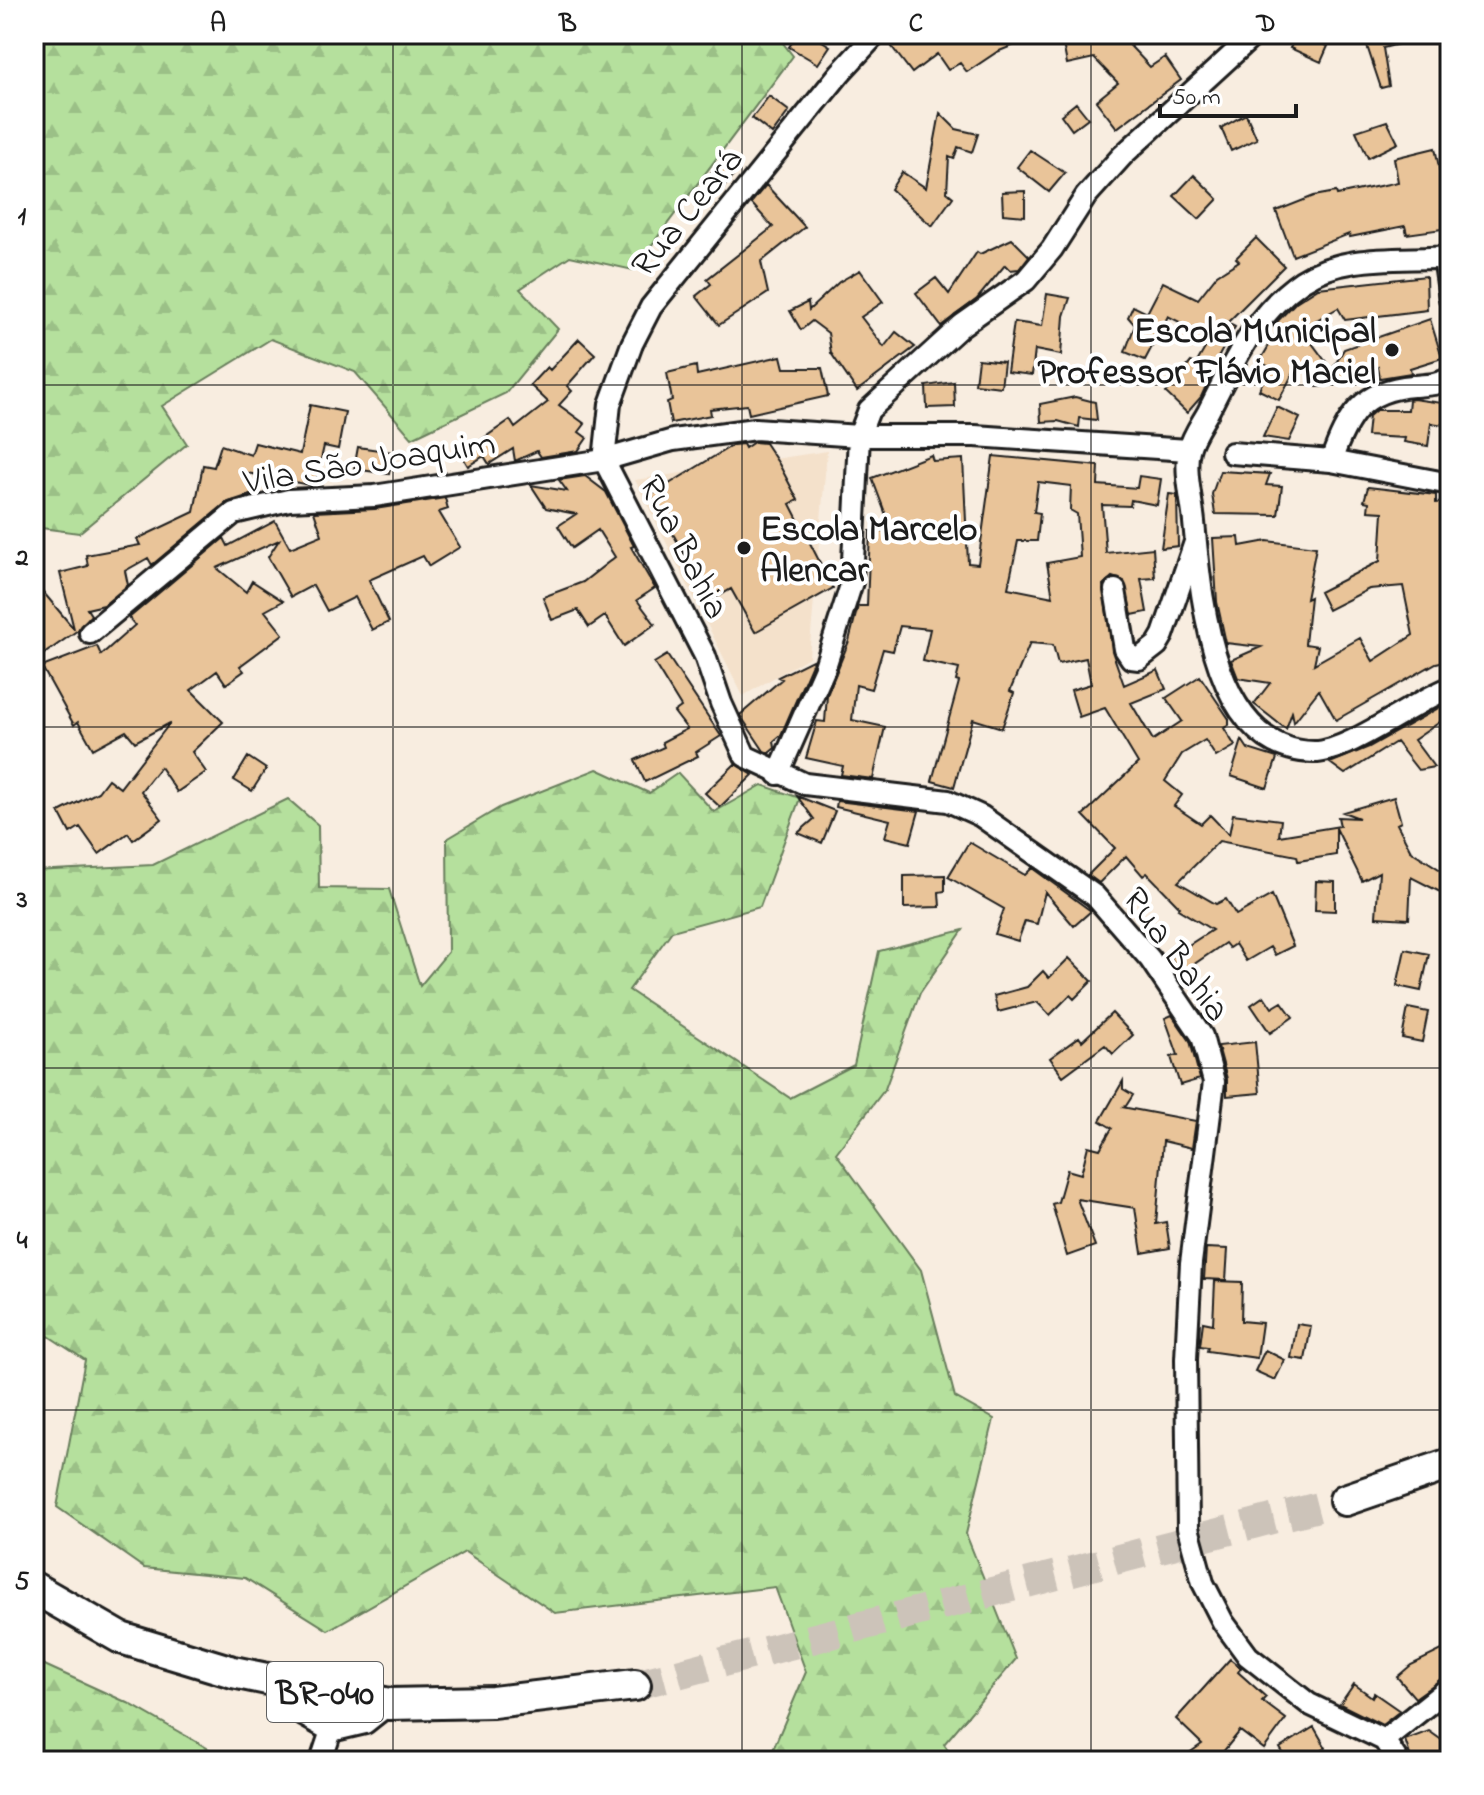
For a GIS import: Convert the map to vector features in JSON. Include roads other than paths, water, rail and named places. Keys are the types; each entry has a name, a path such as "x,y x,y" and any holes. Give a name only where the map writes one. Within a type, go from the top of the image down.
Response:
{"highway":[{"path":"1345,1500 1450,1464"},
{"name":"BR-040","path":"34,1588 121,1638 277,1683 389,1704 493,1702 635,1685"}],"street":[{"name":"Rua Ceará","path":"604,460 610,404 632,344 651,307 840,73 876,34"},
{"path":"778,774 824,670 852,582 859,436 869,410 962,325 1026,280 1052,249 1086,196 1123,155 1255,34"},
{"path":"1450,298 1447,257 1356,261 1304,280 1267,310 1244,342 1188,450 1196,538 1214,652 1228,692 1253,729 1282,746 1316,752 1345,742 1450,688"},
{"path":"1331,461 1354,411 1370,398 1389,388 1430,385 1450,378"},
{"name":"Vila São Joaquim","path":"90,633 234,513 289,500 374,496 604,460 673,440 755,429 859,436 975,436 1188,450"},
{"path":"1232,453 1331,461 1450,484"},
{"name":"Rua Bahia","path":"604,460 705,656 721,703 745,756 805,784 948,801 981,816 1095,896 1150,959 1202,1036 1214,1082 1202,1158 1188,1327 1185,1491 1188,1528 1203,1583 1223,1622 1248,1656 1309,1704 1384,1740"},
{"path":"1115,590 1125,649 1131,658 1139,659 1157,645 1163,635 1196,538"},
{"path":"277,1683 296,1711 331,1731 365,1723 389,1704"},
{"path":"1398,1761 1384,1740 1450,1687"},
{"path":"321,1761 331,1731"}],"tunnel":[{"path":"635,1685 1345,1500"}],"place":[{"name":"Escola Municipal Professor Flávio Maciel","path":"1392,350"},
{"name":"Escola Marcelo Alencar","path":"744,548"}]}
